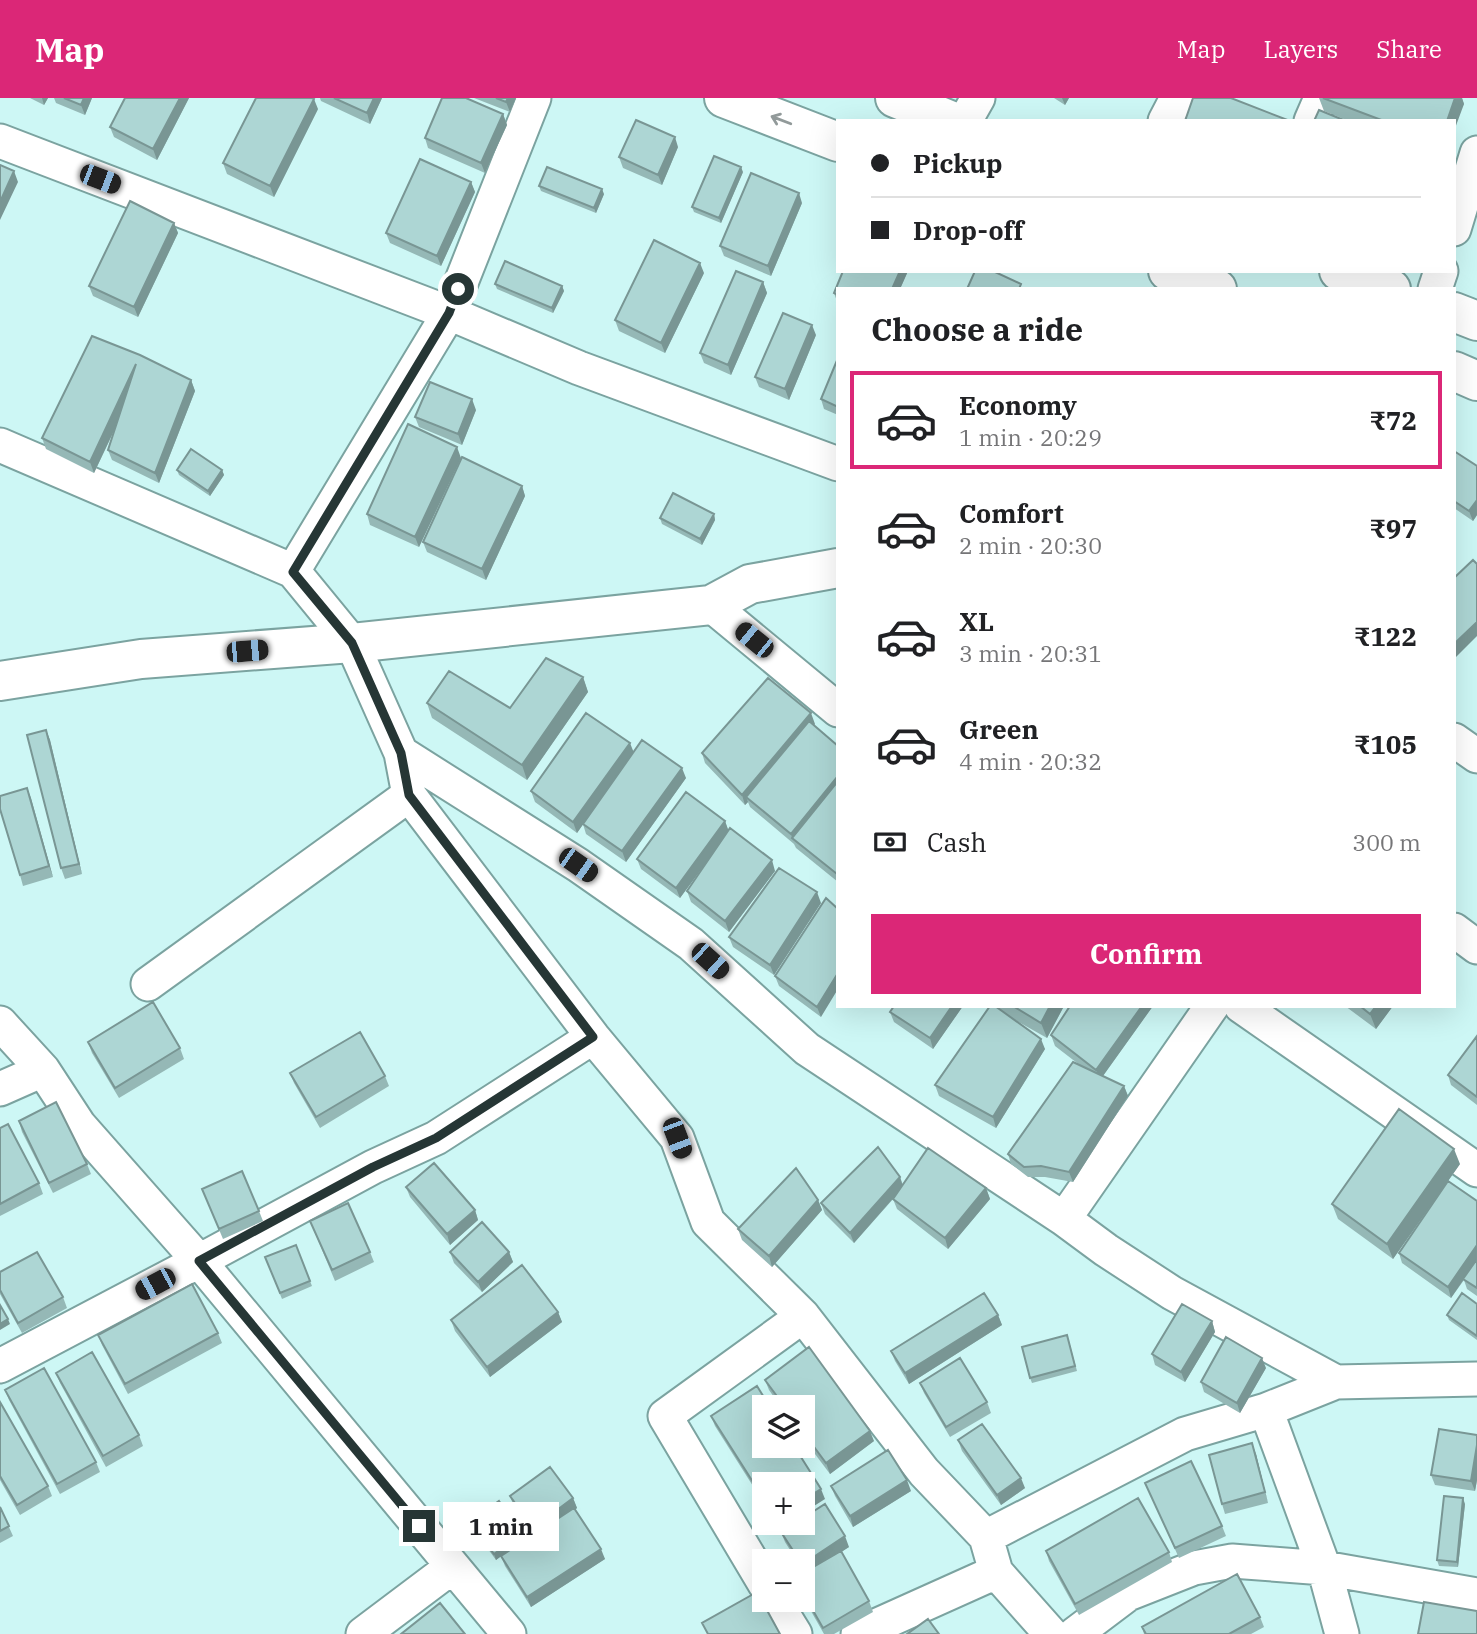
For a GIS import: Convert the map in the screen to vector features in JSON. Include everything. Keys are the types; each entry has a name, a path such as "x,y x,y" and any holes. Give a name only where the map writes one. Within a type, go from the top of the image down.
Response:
{"street":[{"path":"293,572 449,313 534,98"},
{"path":"724,98 836,141"},
{"path":"895,98 948,119"},
{"path":"966,119 978,98"},
{"path":"1167,119 1177,98"},
{"path":"1312,119 1321,98"},
{"path":"0,141 449,313 579,368 836,463"},
{"path":"1456,222 1477,153"},
{"path":"1173,273 1212,287"},
{"path":"1345,273 1385,287"},
{"path":"1456,313 1477,321"},
{"path":"1456,373 1477,381"},
{"path":"0,445 293,572 352,643 401,753 409,795 593,1037 677,1138 708,1222 803,1316 924,1472 986,1537 996,1572 1051,1634"},
{"path":"0,681 141,659 352,643 711,605 751,584 836,568"},
{"path":"711,605 836,708"},
{"path":"1456,741 1477,756"},
{"path":"401,753 578,865 691,944 807,1049 1172,1293 1336,1382"},
{"path":"148,984 409,795"},
{"path":"1456,931 1477,947"},
{"path":"1064,1219 1211,1008"},
{"path":"1244,1008 1477,1170"},
{"path":"0,1023 43,1070 79,1125 199,1261 509,1634"},
{"path":"0,1366 373,1167 436,1138 593,1037"},
{"path":"0,1089 43,1070"},
{"path":"752,1562 665,1416 803,1316"},
{"path":"986,1537 1185,1434 1266,1410 1336,1382 1477,1379"},
{"path":"1266,1410 1324,1568 1342,1634"},
{"path":"1074,1634 1128,1594 1194,1568 1232,1561 1324,1568 1477,1595"},
{"path":"363,1634 452,1567"},
{"path":"858,1634 996,1572"},
{"path":"781,1612 795,1634"}],"building":[{"path":"64,98 84,98 81,105"},
{"path":"125,98 180,98 153,149 110,127"},
{"path":"256,98 314,99 270,186 223,163"},
{"path":"334,98 374,98 367,113"},
{"path":"442,98 466,98 503,114 481,163 425,138"},
{"path":"1193,98 1231,98 1285,119 1186,119"},
{"path":"1323,98 1455,98 1448,119 1379,119"},
{"path":"1319,110 1341,119 1315,119"},
{"path":"636,120 675,137 658,175 619,157"},
{"path":"714,156 741,167 719,218 692,207"},
{"path":"420,159 471,182 437,256 386,233"},
{"path":"0,165 14,171 0,202"},
{"path":"547,167 602,189 594,208 539,186"},
{"path":"751,173 799,193 768,266 720,246"},
{"path":"130,201 174,223 134,307 89,286"},
{"path":"654,240 700,263 661,343 615,320"},
{"path":"505,261 562,286 552,308 495,284"},
{"path":"736,271 763,282 728,365 700,353"},
{"path":"842,273 899,273 893,287 836,287"},
{"path":"974,273 997,273 1021,284 1020,287 968,287"},
{"path":"783,313 812,325 785,389 755,377"},
{"path":"92,336 140,355 191,380 155,473 108,450 136,364 90,462 42,438"},
{"path":"836,363 836,406 821,399"},
{"path":"430,382 472,399 458,434 415,417"},
{"path":"408,424 457,447 415,537 367,514"},
{"path":"191,449 222,470 208,491 177,470"},
{"path":"1456,452 1477,466 1477,500 1469,511 1456,502"},
{"path":"462,457 522,486 482,569 423,542"},
{"path":"673,493 714,514 700,539 660,518"},
{"path":"1473,560 1477,564 1477,622 1456,642 1456,576"},
{"path":"546,658 583,677 522,765 427,703 449,671 510,708"},
{"path":"768,678 811,713 742,795 702,753"},
{"path":"586,713 630,743 573,822 531,791"},
{"path":"809,721 836,744 836,778 791,834 746,797"},
{"path":"46,730 79,864 61,868 27,735"},
{"path":"642,740 682,768 622,851 583,824"},
{"path":"836,783 836,873 792,838"},
{"path":"27,788 49,866 20,875 0,809 0,796"},
{"path":"686,792 725,821 676,888 637,859"},
{"path":"730,828 772,860 725,921 687,891"},
{"path":"779,868 817,892 770,965 729,937"},
{"path":"826,898 836,907 836,976 817,1007 775,976"},
{"path":"153,1002 180,1048 115,1088 88,1042"},
{"path":"893,1008 951,1008 930,1038 890,1012"},
{"path":"989,1008 998,1008 1041,1039 993,1117 935,1085"},
{"path":"1016,1008 1049,1008 1041,1023"},
{"path":"1069,1008 1141,1008 1096,1070 1051,1035"},
{"path":"1362,1008 1374,1008 1370,1014"},
{"path":"360,1032 385,1076 316,1117 290,1073"},
{"path":"1477,1036 1477,1097 1448,1075"},
{"path":"1073,1062 1124,1086 1069,1172 1041,1166 1024,1167 1008,1154"},
{"path":"56,1102 87,1164 49,1183 19,1121"},
{"path":"1399,1109 1454,1149 1387,1244 1332,1204"},
{"path":"8,1124 39,1183 0,1204 0,1128"},
{"path":"878,1147 900,1177 850,1233 821,1203"},
{"path":"928,1148 986,1188 945,1238 893,1199"},
{"path":"434,1163 475,1210 447,1234 406,1187"},
{"path":"796,1168 818,1200 769,1256 738,1229"},
{"path":"242,1171 259,1211 219,1229 202,1189"},
{"path":"1448,1181 1477,1201 1477,1245 1448,1287 1399,1253"},
{"path":"348,1203 370,1252 332,1270 310,1221"},
{"path":"482,1222 509,1252 478,1282 450,1252"},
{"path":"296,1245 310,1281 280,1293 265,1257"},
{"path":"37,1252 63,1297 18,1323 0,1290 0,1272"},
{"path":"1477,1259 1477,1288 1463,1279"},
{"path":"522,1265 558,1312 487,1367 451,1320"},
{"path":"192,1284 218,1333 125,1384 98,1335"},
{"path":"984,1293 998,1315 905,1373 891,1351"},
{"path":"1462,1293 1477,1304 1477,1336 1447,1315"},
{"path":"1182,1304 1212,1321 1181,1372 1152,1354"},
{"path":"0,1305 8,1319 0,1324"},
{"path":"1067,1335 1075,1366 1030,1378 1022,1347"},
{"path":"1226,1337 1262,1358 1237,1403 1201,1382"},
{"path":"809,1347 870,1431 826,1463 815,1448 815,1395 776,1395 765,1380"},
{"path":"92,1352 139,1435 103,1456 56,1373"},
{"path":"960,1358 987,1402 946,1427 920,1383"},
{"path":"44,1368 96,1462 57,1484 5,1390"},
{"path":"757,1386 763,1395 752,1395 752,1458 802,1458 810,1472 752,1472 752,1481 711,1416"},
{"path":"0,1402 48,1486 17,1505 0,1476"},
{"path":"982,1424 1021,1478 997,1495 958,1440"},
{"path":"1439,1429 1477,1435 1471,1481 1431,1475"},
{"path":"1252,1443 1265,1492 1222,1504 1209,1455"},
{"path":"888,1450 907,1480 850,1516 831,1486"},
{"path":"1191,1461 1222,1526 1175,1548 1145,1483"},
{"path":"550,1467 573,1498 533,1528 510,1496"},
{"path":"815,1479 821,1489 815,1493"},
{"path":"1444,1496 1463,1498 1457,1562 1437,1560"},
{"path":"1138,1498 1169,1552 1075,1604 1046,1551"},
{"path":"499,1501 522,1534 494,1554 470,1522"},
{"path":"825,1504 845,1536 815,1556 815,1549 792,1549 783,1535 815,1535 815,1510"},
{"path":"0,1507 9,1526 0,1531"},
{"path":"574,1508 601,1549 527,1597 501,1556"},
{"path":"841,1551 869,1601 823,1628 814,1612 815,1566"},
{"path":"1237,1574 1260,1617 1229,1634 1146,1634 1142,1627"},
{"path":"752,1595 752,1612 768,1612 780,1634 708,1634 702,1623"},
{"path":"1424,1602 1477,1611 1477,1634 1418,1634"},
{"path":"440,1603 465,1634 401,1634"},
{"path":"928,1619 939,1634 907,1634"}],"route":[{"path":"419,1526 199,1261 373,1167 436,1138 593,1037 409,795 401,753 352,643 293,572 449,313 458,289"}]}
